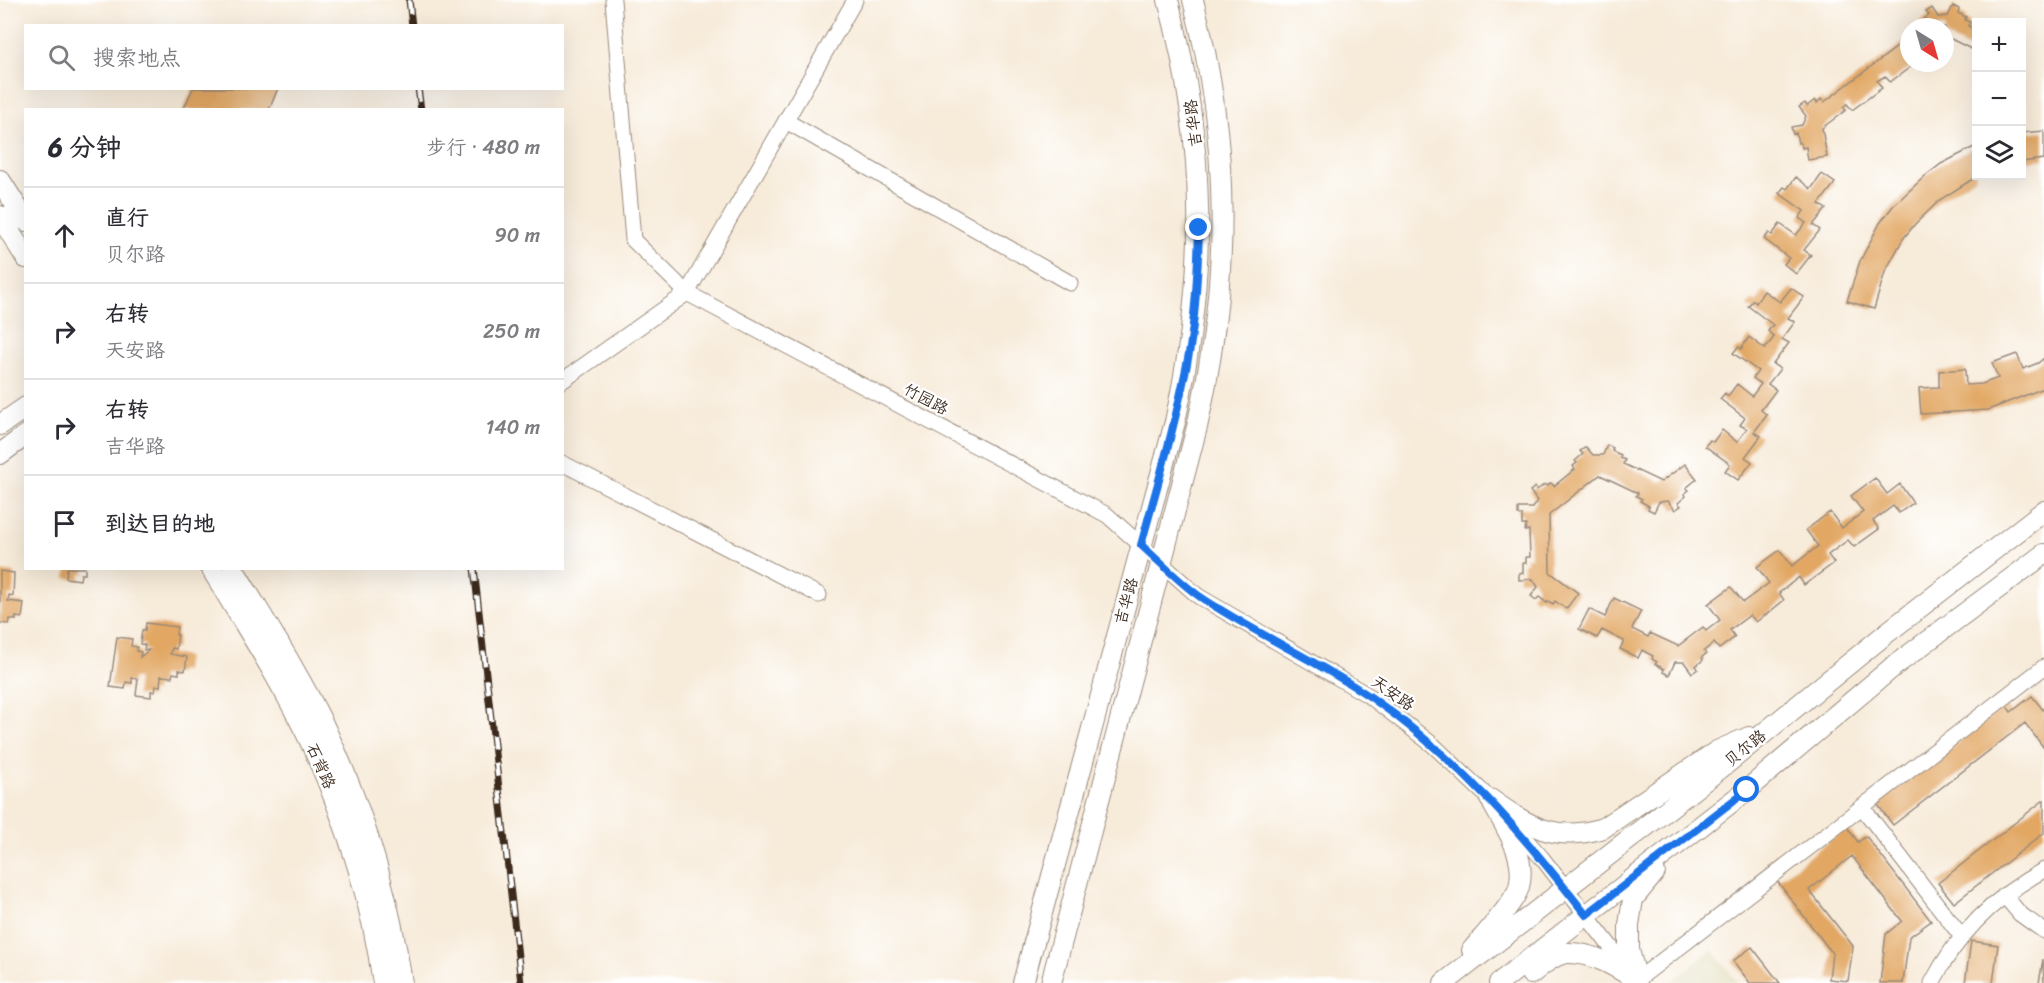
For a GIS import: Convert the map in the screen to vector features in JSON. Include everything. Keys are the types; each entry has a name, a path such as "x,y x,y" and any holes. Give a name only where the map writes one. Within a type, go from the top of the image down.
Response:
{"main road":[{"name":"吉华路","path":"1023,983 1175,422 1190,345 1198,267 1199,218 1196,149 1185,72 1168,0"},
{"name":"吉华路","path":"1051,983 1206,388 1213,348 1221,268 1220,147 1209,68 1193,0"},
{"path":"0,180 24,218"},
{"path":"0,216 24,255"},
{"path":"12,416 24,402"},
{"path":"0,455 24,437"},
{"path":"0,455 24,447"},
{"name":"贝尔路","path":"1444,983 2044,511"},
{"name":"贝尔路","path":"1499,983 1747,790 1894,666 2044,554"},
{"name":"石背路","path":"212,570 306,733 332,792 354,853 368,905 383,983"},
{"name":"石背路","path":"234,570 323,725 350,785 372,847 389,911 402,983"},
{"path":"1490,799 1520,820 1540,828 1556,833 1582,835 1603,828 1718,751 1771,728"},
{"path":"1444,983 1504,912 1519,887 1520,868 1517,851 1490,799"},
{"path":"1636,982 1629,950 1629,925 1633,899 1652,875 1703,825"},
{"path":"1519,983 1547,961 1566,953 1596,957 1615,966 1636,982"}],"street":[{"name":"竹园路","path":"613,0 633,240 687,293 1107,515 1141,545"},
{"path":"564,380 687,293 855,0"},
{"path":"786,121 1070,283"},
{"path":"564,464 819,595"},
{"name":"天安路","path":"1141,545 1198,596 1371,697 1433,745 1490,799 1535,850 1636,982"},
{"path":"1636,982 1862,807 2041,676"},
{"path":"1862,807 1962,937"},
{"path":"1932,983 1948,955 1982,915 2004,895 2044,870"},
{"path":"2004,895 2025,919 2044,931"}],"shaded area":[{"path":"1712,950 1738,983 1670,983"}],"building":[{"path":"1953,6 1959,9 1958,13 1966,17 1965,20 1970,22 1968,26 1972,28 1971,49 1954,40 1954,18 1926,18 1929,15 1926,12 1932,8 1938,17 1948,16"},
{"path":"1900,45 1900,72 1904,72 1890,82 1885,76 1877,81 1882,88 1852,110 1847,104 1843,107 1846,110 1822,128 1827,157 1808,160 1806,147 1802,148 1801,143 1798,143 1796,133 1793,134 1791,127 1802,125 1806,116 1799,107 1805,103 1807,106 1815,100 1817,103 1821,99 1824,102"},
{"path":"192,90 277,90 270,108 184,108"},
{"path":"2044,131 2044,159 2026,161 2026,133"},
{"path":"1972,148 1972,180 1941,199 1903,239 1885,272 1874,309 1847,301 1860,261 1880,223 1893,206 1941,164"},
{"path":"1822,174 1835,183 1819,204 1826,209 1813,225 1820,230 1804,250 1811,255 1796,274 1784,264 1789,258 1764,239 1769,233 1772,235 1780,224 1796,235 1806,223 1799,218 1804,211 1779,193 1784,187 1787,189 1796,177 1811,189"},
{"path":"1791,288 1804,297 1788,318 1795,322 1782,339 1789,343 1773,364 1780,369 1768,384 1776,390 1761,410 1767,415 1754,432 1761,436 1745,457 1752,462 1738,480 1725,471 1730,464 1705,446 1710,440 1713,442 1722,430 1737,442 1747,429 1740,425 1745,418 1720,399 1725,393 1728,396 1737,384 1752,396 1761,384 1753,378 1758,371 1733,353 1738,347 1741,349 1749,337 1765,349 1774,337 1768,331 1773,325 1748,306 1753,300 1756,303 1764,291 1780,302"},
{"path":"2017,354 2023,369 2044,358 2044,388 1988,410 1921,414 1919,388 1939,387 1939,371 1965,369 1966,385 1982,384 1998,378 1992,363"},
{"path":"1607,445 1613,448 1612,451 1621,455 1620,458 1625,460 1623,464 1661,482 1685,464 1697,479 1686,488 1689,490 1684,494 1686,496 1678,503 1681,506 1675,510 1668,501 1659,502 1654,512 1640,501 1642,499 1636,496 1638,493 1600,475 1549,515 1550,572 1578,593 1566,609 1555,601 1553,604 1548,601 1547,603 1539,597 1536,600 1531,596 1538,587 1533,579 1519,580 1519,573 1523,573 1523,563 1526,563 1526,557 1530,557 1529,530 1525,531 1526,525 1522,525 1522,515 1518,515 1518,508 1532,508 1537,501 1530,491 1535,487 1537,490 1545,484 1547,486 1551,483 1554,486 1575,469 1573,466 1577,463 1575,461 1583,454 1580,451 1586,447 1593,455 1603,455"},
{"path":"1875,478 1887,494 1900,484 1913,503 1899,513 1893,506 1873,521 1879,529 1854,547 1848,540 1828,555 1834,563 1804,585 1799,577 1779,593 1784,600 1756,622 1750,615 1730,630 1735,637 1719,649 1714,643 1704,651 1706,654 1702,657 1703,660 1696,666 1698,669 1692,673 1684,662 1675,662 1669,675 1655,664 1657,662 1652,659 1653,656 1642,650 1638,658 1620,649 1624,641 1602,630 1597,638 1579,629 1589,609 1605,617 1614,598 1641,611 1632,629 1648,637 1650,633 1678,646 1703,627 1706,631 1720,620 1708,604 1731,587 1743,602 1769,583 1757,567 1780,550 1792,566 1818,546 1806,530 1830,512 1842,528 1863,512 1851,496"},
{"path":"67,570 85,570 80,580 66,578"},
{"path":"0,571 14,573 13,596 9,595 8,601 24,603 22,618 10,619 9,624 0,623"},
{"path":"146,623 177,627 176,649 172,648 170,654 187,657 185,671 179,670 179,674 173,673 172,677 161,676 160,686 156,686 155,692 151,691 151,697 136,695 138,679 132,678 132,683 126,682 125,689 110,687 117,637 132,639 131,646 137,647 136,651 141,652 140,657 149,650 144,650 145,645 140,644 142,630 145,630"},
{"path":"2032,696 2044,711 2044,748 2025,723 1893,825 1877,804 2006,705 2011,712"},
{"path":"2044,800 2044,833 1954,903 1938,883"},
{"path":"1847,827 1858,842 1866,836 1931,921 1909,937 1903,983 1880,983 1886,934 1902,921 1852,856 1809,890 1853,946 1848,981 1829,979 1832,953 1777,881"},
{"path":"1971,941 1998,945 1993,983 1965,983"},
{"path":"1752,947 1780,983 1750,983 1733,961"},
{"path":"2043,959 2044,983 2039,983"}],"railway":[{"path":"409,0 412,24"},
{"path":"418,90 421,108"},
{"path":"474,570 521,983"}],"route":[{"path":"1199,228 1195,306 1183,384 1175,422 1141,545 1198,596 1371,697 1433,745 1490,799 1542,858 1586,915 1747,790"}]}
